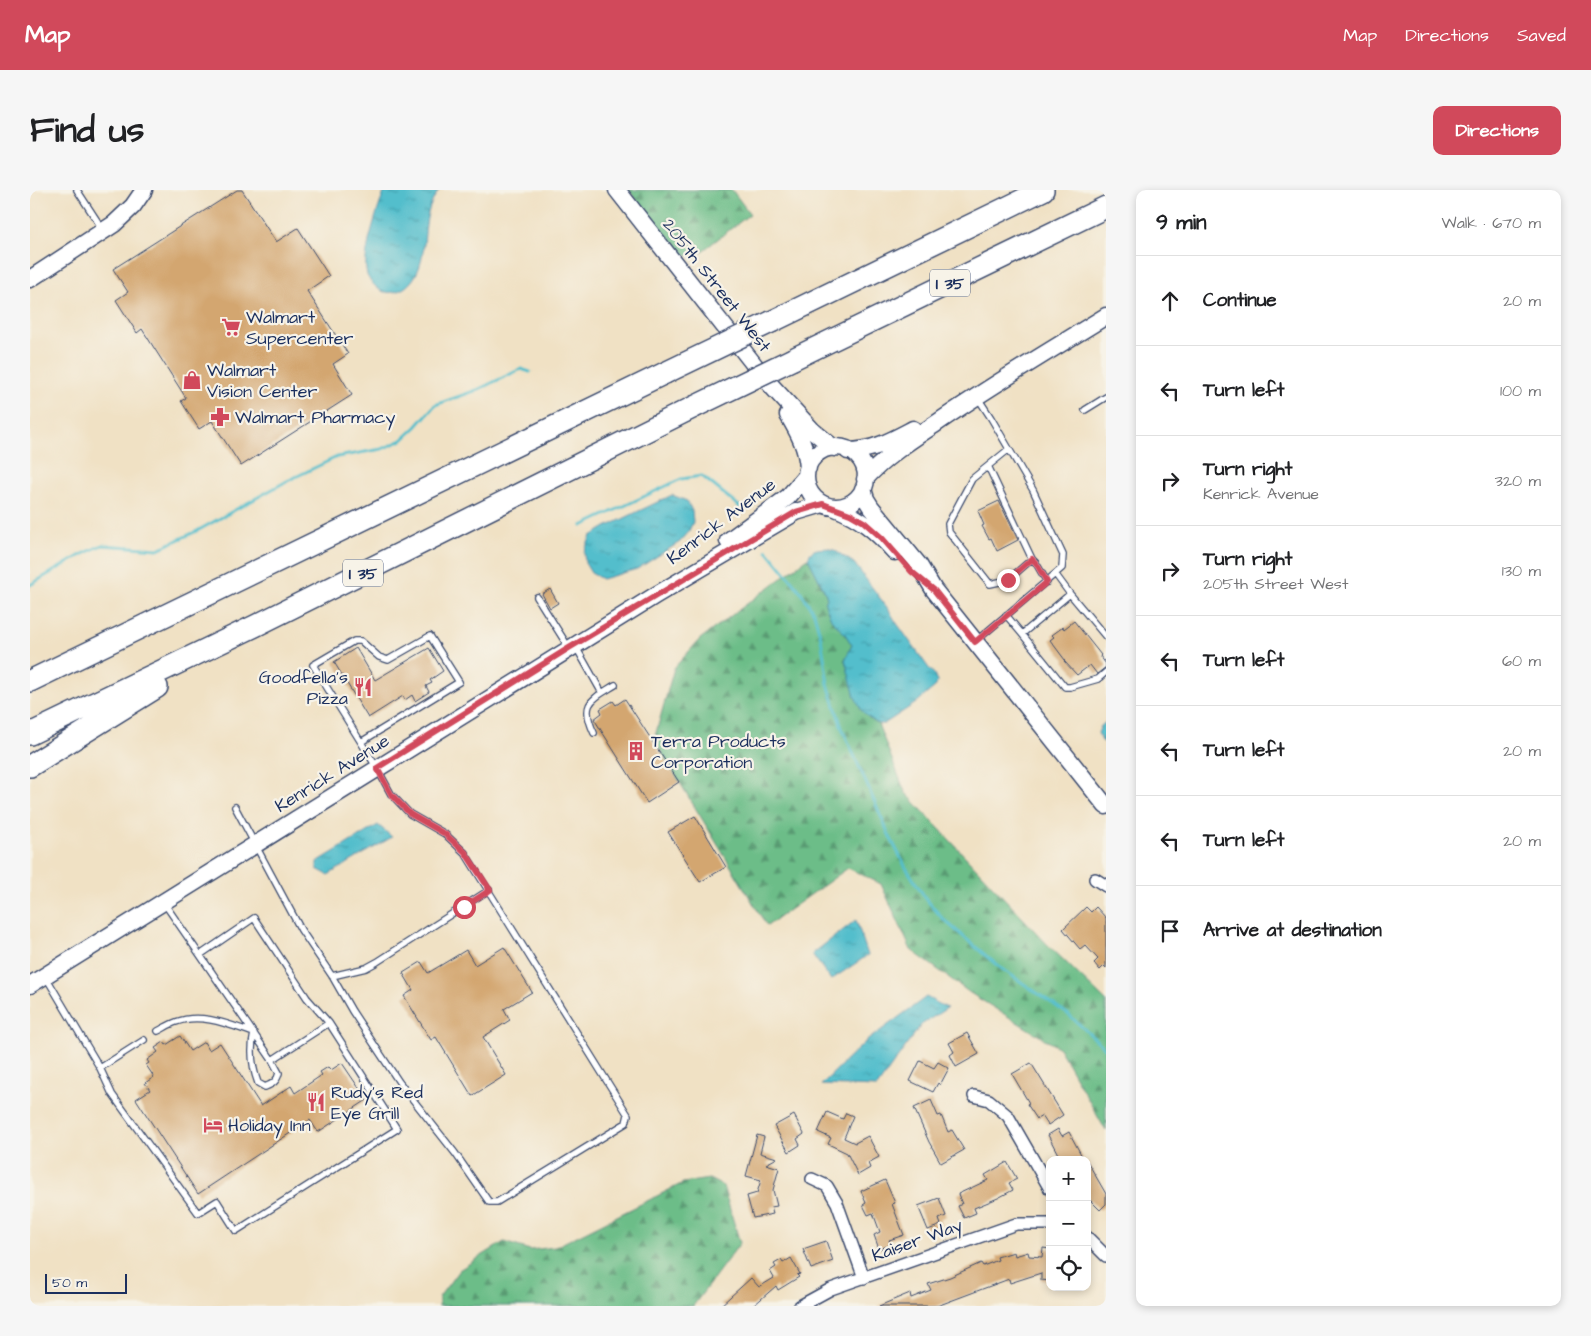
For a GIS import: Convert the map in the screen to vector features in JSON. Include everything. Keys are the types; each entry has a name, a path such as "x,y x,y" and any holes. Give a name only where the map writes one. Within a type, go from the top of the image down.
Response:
{"highway":[{"name":"I 35","path":"30,681 1043,190"},
{"name":"I 35","path":"30,734 256,626 694,407 1106,207"},
{"path":"30,766 256,626"}],"street":[{"path":"30,279 114,224 133,206 144,190"},
{"name":"205th Street West","path":"617,190 767,382 812,430 841,449"},
{"path":"828,506 841,507 849,504 856,499 878,465 893,453 970,400 1106,316"},
{"name":"205th Street West","path":"767,382 801,437 806,456 807,472"},
{"path":"934,590 912,572 882,538 864,522 816,500 810,493 807,485 807,472 812,460 825,450 863,450 880,446 970,400"},
{"path":"841,449 858,458 863,466 866,499 871,507 919,565 934,590 1106,806"},
{"name":"Kenrick Avenue","path":"656,595 788,497 807,472"},
{"name":"Kenrick Avenue","path":"30,985 656,595 796,512 828,506"},
{"path":"1095,879 1106,886"},
{"path":"974,1096 988,1100 1008,1116 1046,1182"},
{"path":"812,1180 827,1186 837,1203 864,1278"},
{"name":"Kaiser Way","path":"800,1306 832,1289 1016,1224 1046,1224"},
{"path":"1091,1241 1106,1256"}],"lane":[{"path":"77,190 104,230"},
{"path":"1085,410 1106,397"},
{"path":"970,400 1009,449 1033,490 1063,555 1062,568 1056,574 975,642"},
{"path":"1009,449 972,479 948,524 950,532 990,584 1008,580 1032,559"},
{"path":"988,466 1032,559 1047,582"},
{"path":"1056,574 1070,594 1106,636"},
{"path":"1022,634 1070,594"},
{"path":"537,596 602,693"},
{"path":"1006,615 1065,687 1098,678 1106,672"},
{"path":"235,807 301,930 399,1082 455,1153 489,1202 497,1202 626,1123 628,1115 465,852 445,834 410,814 391,794 361,742 312,666 354,641 361,641 379,657 388,660 430,636 459,682 361,742"},
{"path":"594,733 588,719 590,701 615,685"},
{"path":"332,976 366,968 490,890"},
{"path":"163,902 272,1060 279,1073 277,1080 264,1087 258,1083 254,1070 251,1047 254,1034"},
{"path":"44,976 100,1068 112,1094 198,1213 218,1201 236,1231 397,1129 329,1023 307,998 254,918 200,955"},
{"path":"158,1031 176,1022 190,1018 227,1024 254,1034"},
{"path":"272,1060 329,1023"},
{"path":"100,1068 144,1040"}],"green space":[{"path":"628,190 732,190 750,214 696,256 682,255"},
{"path":"808,558 825,592 827,598 825,604 831,619 852,645 845,660 867,716 878,724 905,792 1047,944 1106,1001 1106,1131 1059,1048 970,993 911,950 881,884 848,868 767,926 654,740 674,668 700,639"},
{"path":"709,1179 723,1186 740,1243 693,1306 439,1306 439,1297 459,1270 504,1242 530,1250 555,1247 683,1183"}],"water":[{"path":"385,190 439,190 428,214 419,269 408,285 392,292 383,292 376,287 367,275 366,267 366,256 371,232"},
{"path":"672,495 687,501 692,511 693,522 688,533 680,542 637,569 602,579 591,573 585,563 584,552 591,536"},
{"path":"825,548 834,550 854,563 889,610 937,681 936,686 916,703 884,724 878,724 867,716 862,711 855,697 845,660 852,645 831,619 825,604 827,598 825,592 808,558 814,550"},
{"path":"1106,722 1106,743 1102,741 1098,733 1101,726"},
{"path":"378,825 392,837 328,875 317,869 317,862"},
{"path":"856,920 868,955 831,980 812,954"},
{"path":"926,997 947,1008 921,1025 877,1087 821,1085 865,1042"}],"building":[{"name":"Walmart Supercenter","path":"237,190 242,190 276,242 298,228 329,276 307,291 348,354 333,364 352,395 241,466 212,421 199,429 181,401 186,398 142,329 137,333 116,300 128,292 113,269"},
{"path":"999,501 1018,540 997,551 991,538 989,539 982,526 984,525 978,511"},
{"path":"550,589 558,603 550,608 542,594"},
{"path":"1074,621 1106,664 1106,667 1097,674 1090,665 1077,675 1064,661 1050,640 1054,637 1052,635"},
{"path":"356,648 375,680 429,648 443,671 430,680 432,683 426,686 429,692 415,701 412,695 405,700 403,696 368,718 334,662"},
{"name":"Terra Products Corporation","path":"625,699 679,782 647,803 594,719 602,713 600,709 613,701 616,705"},
{"path":"695,816 726,867 700,882 668,832"},
{"path":"1086,907 1091,912 1096,907 1106,918 1106,968 1104,966 1100,970 1094,963 1098,959 1085,945 1080,949 1063,929"},
{"path":"504,947 532,992 504,1009 510,1020 483,1037 506,1075 472,1096 436,1037 431,1040 404,996 413,990 403,973 421,962 428,973 466,950 475,965"},
{"path":"967,1033 979,1054 956,1067 950,1055 954,1052 949,1043"},
{"name":"Holiday Inn","path":"180,1036 190,1051 204,1042 209,1050 220,1043 261,1106 291,1086 295,1093 322,1075 320,1072 328,1067 331,1070 342,1063 367,1100 318,1132 310,1120 198,1194 136,1099 150,1090 145,1083 154,1077 146,1065 149,1063 147,1060 158,1052 155,1048 164,1042 166,1045"},
{"path":"920,1061 934,1068 938,1062 949,1068 940,1085 938,1083 933,1092 910,1081"},
{"path":"1031,1063 1063,1115 1048,1125 1042,1116 1037,1119 1012,1074"},
{"path":"931,1100 938,1116 941,1115 948,1132 952,1130 964,1150 941,1163 929,1142 914,1108"},
{"path":"827,1112 843,1119 846,1113 853,1116 844,1138 855,1143 868,1136 879,1157 868,1163 870,1168 858,1175 847,1153 828,1144 831,1138 818,1132"},
{"path":"794,1115 804,1134 797,1139 800,1145 789,1152 774,1126"},
{"path":"1058,1129 1062,1136 1069,1132 1082,1156 1059,1156 1048,1135"},
{"path":"757,1135 764,1137 760,1153 777,1158 766,1164 779,1168 773,1190 777,1206 771,1207 773,1214 753,1218 747,1196 757,1193 761,1180 746,1176"},
{"path":"1007,1162 1017,1179 1009,1183 1013,1190 974,1208 976,1213 964,1218 958,1206 962,1204 958,1194 988,1180 985,1175"},
{"path":"1091,1168 1106,1194 1106,1204 1100,1210 1091,1201"},
{"path":"885,1180 895,1203 892,1204 904,1235 889,1240 891,1245 879,1249 874,1235 880,1232 873,1213 868,1215 863,1205 866,1203 861,1191"},
{"path":"939,1198 946,1216 939,1219 941,1225 928,1230 918,1206"},
{"path":"826,1241 833,1261 811,1269 803,1249"},
{"path":"1043,1248 1046,1248 1046,1281 1041,1280 1041,1273 1010,1283 1009,1279 937,1306 879,1306 910,1293 911,1298 931,1290 928,1284 950,1277 981,1263 983,1266 998,1260 997,1257 1014,1252 1015,1256 1028,1252 1029,1256 1042,1257"},
{"path":"791,1258 800,1274 797,1275 799,1277 778,1290 776,1286 753,1306 720,1306 751,1278 759,1287 774,1278 770,1271 776,1267 774,1264 781,1260 783,1263"}],"waterway":[{"path":"30,585 102,545 158,549 197,531 287,481 337,457 382,449 402,440 435,405 477,390 521,369 530,372"},
{"path":"582,526 681,479 702,476 740,507"},
{"path":"767,550 801,592 814,613 821,638 828,684 842,728 890,837 905,866 926,899 943,919 998,966 1069,1015 1106,1049"}],"place":[{"name":"Walmart Supercenter","path":"231,327"},
{"name":"Walmart Vision Center","path":"192,380"},
{"name":"Walmart Pharmacy","path":"220,417"},
{"name":"Goodfella's Pizza","path":"363,687"},
{"name":"Terra Products Corporation","path":"636,751"},
{"name":"Rudy's Red Eye Grill","path":"316,1102"},
{"name":"Holiday Inn","path":"213,1125"}],"route":[{"path":"464,907 490,890 465,852 445,834 410,814 391,794 377,768 656,595 796,512 823,504 850,514 864,522 882,538 912,572 934,590 975,642 1047,582 1032,559 1008,580"}]}
